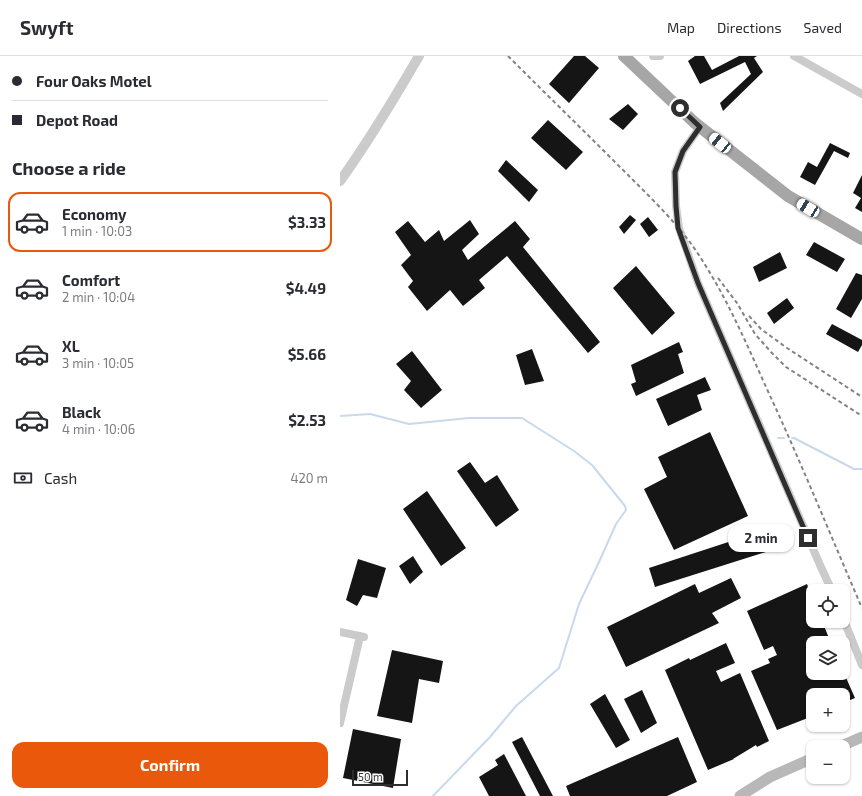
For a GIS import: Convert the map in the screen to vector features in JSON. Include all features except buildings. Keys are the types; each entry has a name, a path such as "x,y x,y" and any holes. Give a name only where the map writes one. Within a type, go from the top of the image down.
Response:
{"main road":[{"path":"624,56 700,127 788,196 862,239"},
{"path":"850,742 862,737"},
{"path":"740,796 770,777 806,761"}],"street":[{"path":"340,181 356,159 419,56"},
{"path":"653,56 660,56"},
{"path":"794,56 862,94"},
{"path":"700,127 683,151 675,172 678,228 712,317 829,584"},
{"path":"847,628 862,665"},
{"path":"340,632 363,637 340,723"}],"waterway":[{"path":"340,416 370,414 409,424 469,418 522,418 574,451 592,465 625,506 626,510 616,524 579,604 559,668 516,706 490,737 433,796"},
{"path":"778,438 784,438"},
{"path":"792,438 854,469 862,469"}],"railway":[{"path":"508,56 661,208 685,235 714,279 750,350 862,608"},
{"path":"718,278 737,303 755,334 786,367 862,416"},
{"path":"749,316 761,329 787,348 862,397"}],"route":[{"path":"680,108 700,127 683,151 675,172 678,228 698,283 808,538"}]}
